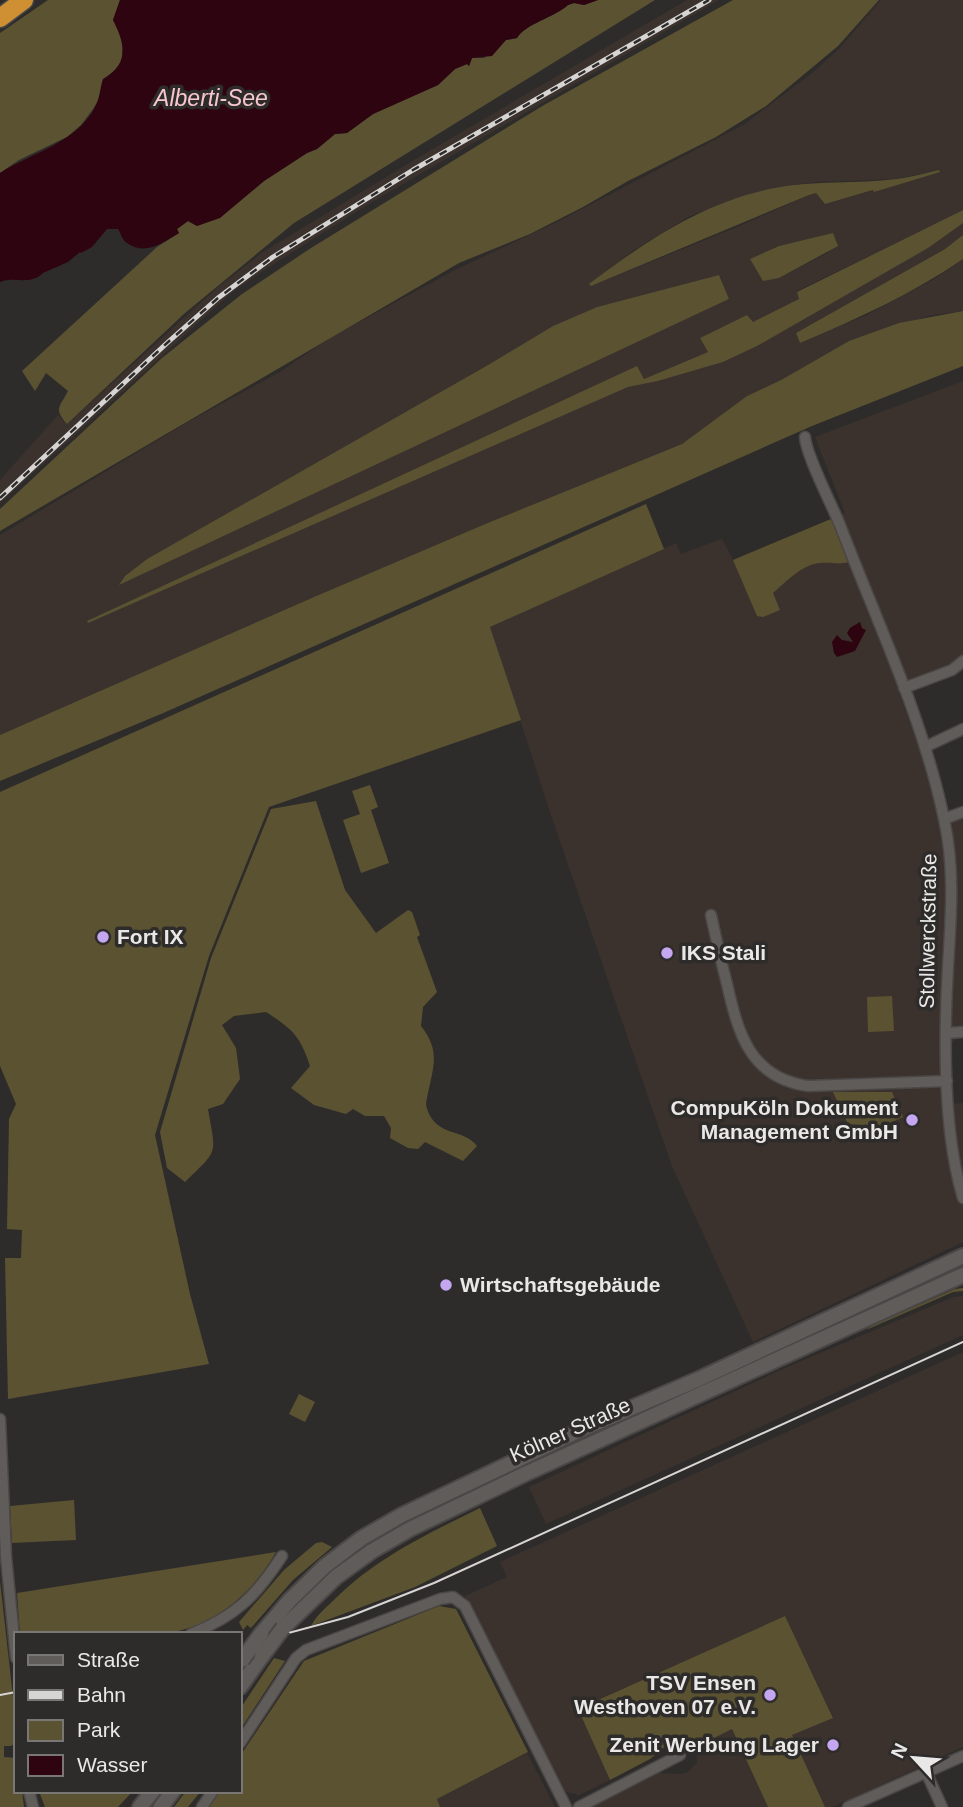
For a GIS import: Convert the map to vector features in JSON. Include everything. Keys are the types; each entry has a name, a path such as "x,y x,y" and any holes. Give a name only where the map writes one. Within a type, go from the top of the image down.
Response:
{"highway":[{"path":"0,12 22,0"},
{"path":"0,18 22,0"}],"main road":[{"name":"Kölner Straße","path":"242,1685 283,1628 310,1600 346,1570 410,1528 782,1349 963,1256"},
{"name":"Kölner Straße","path":"242,1661 289,1601 325,1566 362,1538 402,1515 580,1430 963,1275"},
{"path":"947,1282 963,1283"},
{"path":"140,1807 151,1793"}],"street":[{"name":"Stollwerckstraße","path":"805,437 904,688 925,747 944,818 952,894 947,1081 955,1167 963,1198"},
{"path":"904,688 952,670 963,661"},
{"path":"925,747 963,729"},
{"path":"944,818 963,812"},
{"path":"711,915 739,1030 754,1058 767,1069 789,1082 808,1086 947,1081"},
{"path":"947,1033 963,1032"},
{"path":"0,1419 6,1557 14,1638"},
{"path":"196,1632 221,1621 243,1605 263,1584 282,1556"},
{"path":"242,1739 296,1658 306,1650 440,1599 453,1597 464,1606 566,1807"},
{"path":"579,1807 680,1755"},
{"path":"848,1807 963,1756"},
{"path":"926,1772 942,1807"}],"shaded area":[{"path":"687,0 719,0 367,205 231,293 0,503 0,480 58,415 67,424 218,287 263,252"},
{"path":"881,0 963,0 963,210 797,291 799,299 789,305 752,323 748,315 700,338 708,352 644,379 637,367 88,622 628,387 723,362 757,346 927,248 963,223 963,235 945,249 796,333 800,343 867,315 934,279 963,259 963,311 932,315 849,341 747,396 682,444 314,597 0,735 0,535 188,422 280,372 330,338 453,271 555,223 743,125 839,49","holes":["939,170 874,192 825,204 816,193 809,195 742,225 591,286 590,284 634,250 688,217 731,200 772,188 816,182 896,179","833,234 836,245 826,254 779,278 750,259 779,246","719,275 729,299 120,584 125,576 147,559 553,326 597,307"]},
{"path":"963,381 963,658 951,668 898,690 927,770 939,818 963,820 963,1037 957,1037 951,1044 954,1104 963,1103 963,1242 753,1342 672,1166 550,812 490,627 676,543 681,554 722,539 733,560 845,513 815,437"},
{"path":"963,1296 963,1335 546,1524 529,1487 785,1368 953,1297"},
{"path":"963,1352 963,1747 833,1807 825,1807 792,1735 833,1717 785,1616 578,1709 610,1780 579,1795 566,1792 465,1596 507,1577 500,1562"},
{"path":"732,1729 768,1807 592,1807 659,1773 688,1772 697,1762 696,1747"},
{"path":"527,1753 555,1807 440,1807 437,1799"}],"green space":[{"path":"48,0 120,0 113,20 123,36 120,66 103,80 99,99 81,125 67,137 19,160 0,173 0,33"},
{"path":"598,0 655,0 294,223 185,313 67,424 59,411 68,391 46,373 35,391 22,371 157,247 179,233 177,229 188,221 197,226 226,212 264,181 317,149 335,134 347,133 373,114 438,85 455,69 467,64 469,66 472,58 484,58 506,40 517,38 527,29 568,5 584,5"},
{"path":"733,0 879,0 838,46 766,106 716,137 530,234 459,263 0,531 0,509 162,358 242,294 311,248 544,105"},
{"path":"939,170 940,172 874,192 873,190 825,204 816,193 809,195 591,286 589,284 676,225 748,194 805,184 897,179"},
{"path":"963,210 963,223 928,248 757,346 723,362 628,387 88,623 87,621 637,366 644,379 708,352 700,338 747,315 753,322 799,299 797,292"},
{"path":"833,233 838,246 779,278 763,281 750,259 779,246"},
{"path":"963,235 963,259 884,305 800,343 796,333 945,249"},
{"path":"719,275 729,299 119,585 125,576 147,559 553,326 597,307"},
{"path":"963,311 963,366 812,426 161,714 0,781 0,735 314,597 682,444 747,396 849,341 899,323"},
{"path":"646,504 664,549 490,627 521,720 269,807 209,956 155,1135 190,1294 209,1364 8,1399 5,1258 21,1258 22,1230 7,1229 9,1119 16,1104 0,1066 0,792"},
{"path":"831,519 849,562 814,564 801,570 773,593 780,610 763,617 757,616 733,560"},
{"path":"370,785 378,807 371,810 389,863 361,873 343,820 360,814 352,791"},
{"path":"316,801 345,890 376,933 408,910 412,912 420,935 417,937 437,992 423,1007 421,1026 431,1043 434,1058 427,1109 437,1124 472,1140 477,1146 463,1161 425,1142 418,1149 408,1148 390,1138 391,1128 384,1116 365,1116 353,1109 346,1114 314,1105 291,1088 310,1066 303,1047 289,1028 266,1012 234,1016 222,1025 236,1048 240,1079 223,1104 208,1109 213,1136 212,1151 185,1182 167,1168 160,1132 211,958 271,809"},
{"path":"892,996 894,1031 868,1032 867,997"},
{"path":"833,1092 892,1092 903,1117 855,1139"},
{"path":"960,1264 961,1266 805,1341 804,1339"},
{"path":"963,1288 963,1291 953,1292 866,1330 955,1289"},
{"path":"763,1356 764,1359 583,1443 580,1437"},
{"path":"299,1394 315,1402 305,1422 289,1414"},
{"path":"74,1500 76,1540 12,1543 10,1506"},
{"path":"480,1508 497,1546 415,1587 311,1626 326,1607 369,1570 405,1547"},
{"path":"322,1542 332,1547 293,1580 251,1628 247,1625 243,1630 239,1622 284,1570 316,1543"},
{"path":"276,1552 255,1582 229,1607 180,1631 20,1632 17,1593"},
{"path":"0,1581 14,1706 14,1744 4,1746 4,1757 14,1758 14,1793 22,1793 24,1807 0,1807"},
{"path":"439,1606 456,1609 528,1752 437,1799 440,1807 208,1807 218,1793 242,1793 242,1753 304,1661"},
{"path":"785,1616 833,1718 792,1735 825,1807 768,1807 732,1729 696,1747 688,1739 674,1739 650,1759 610,1780 578,1709"},
{"path":"274,1658 285,1661 242,1727 242,1706"},
{"path":"131,1793 118,1807 45,1807 40,1794"},
{"path":"184,1793 199,1793 188,1807 174,1807"}],"water":[{"name":"Alberti-See","path":"120,0 598,0 584,5 568,5 527,29 517,38 506,40 492,56 472,58 469,66 467,64 455,69 438,85 373,114 347,133 335,134 317,149 264,181 220,218 197,226 188,221 177,229 179,233 147,248 134,247 127,243 118,229 107,229 92,247 38,277 0,282 0,173 66,138 88,118 97,102 103,79 118,66 123,52 113,20"},
{"path":"860,622 866,630 855,651 837,657 832,642 837,635 842,640 853,642 847,633"}],"tram line":[{"path":"242,1645 348,1617 434,1583 963,1342"},
{"path":"0,1695 14,1692"}],"railway":[{"path":"0,498 167,343 218,298 273,257 413,170 709,0"}],"place":[{"name":"Fort IX","path":"103,937"},
{"name":"IKS Stali","path":"667,953"},
{"name":"CompuKöln Dokument Management GmbH","path":"912,1120"},
{"name":"Wirtschaftsgebäude","path":"446,1285"},
{"name":"TSV Ensen Westhoven 07 e.V.","path":"770,1695"},
{"name":"Zenit Werbung Lager","path":"833,1745"}]}
